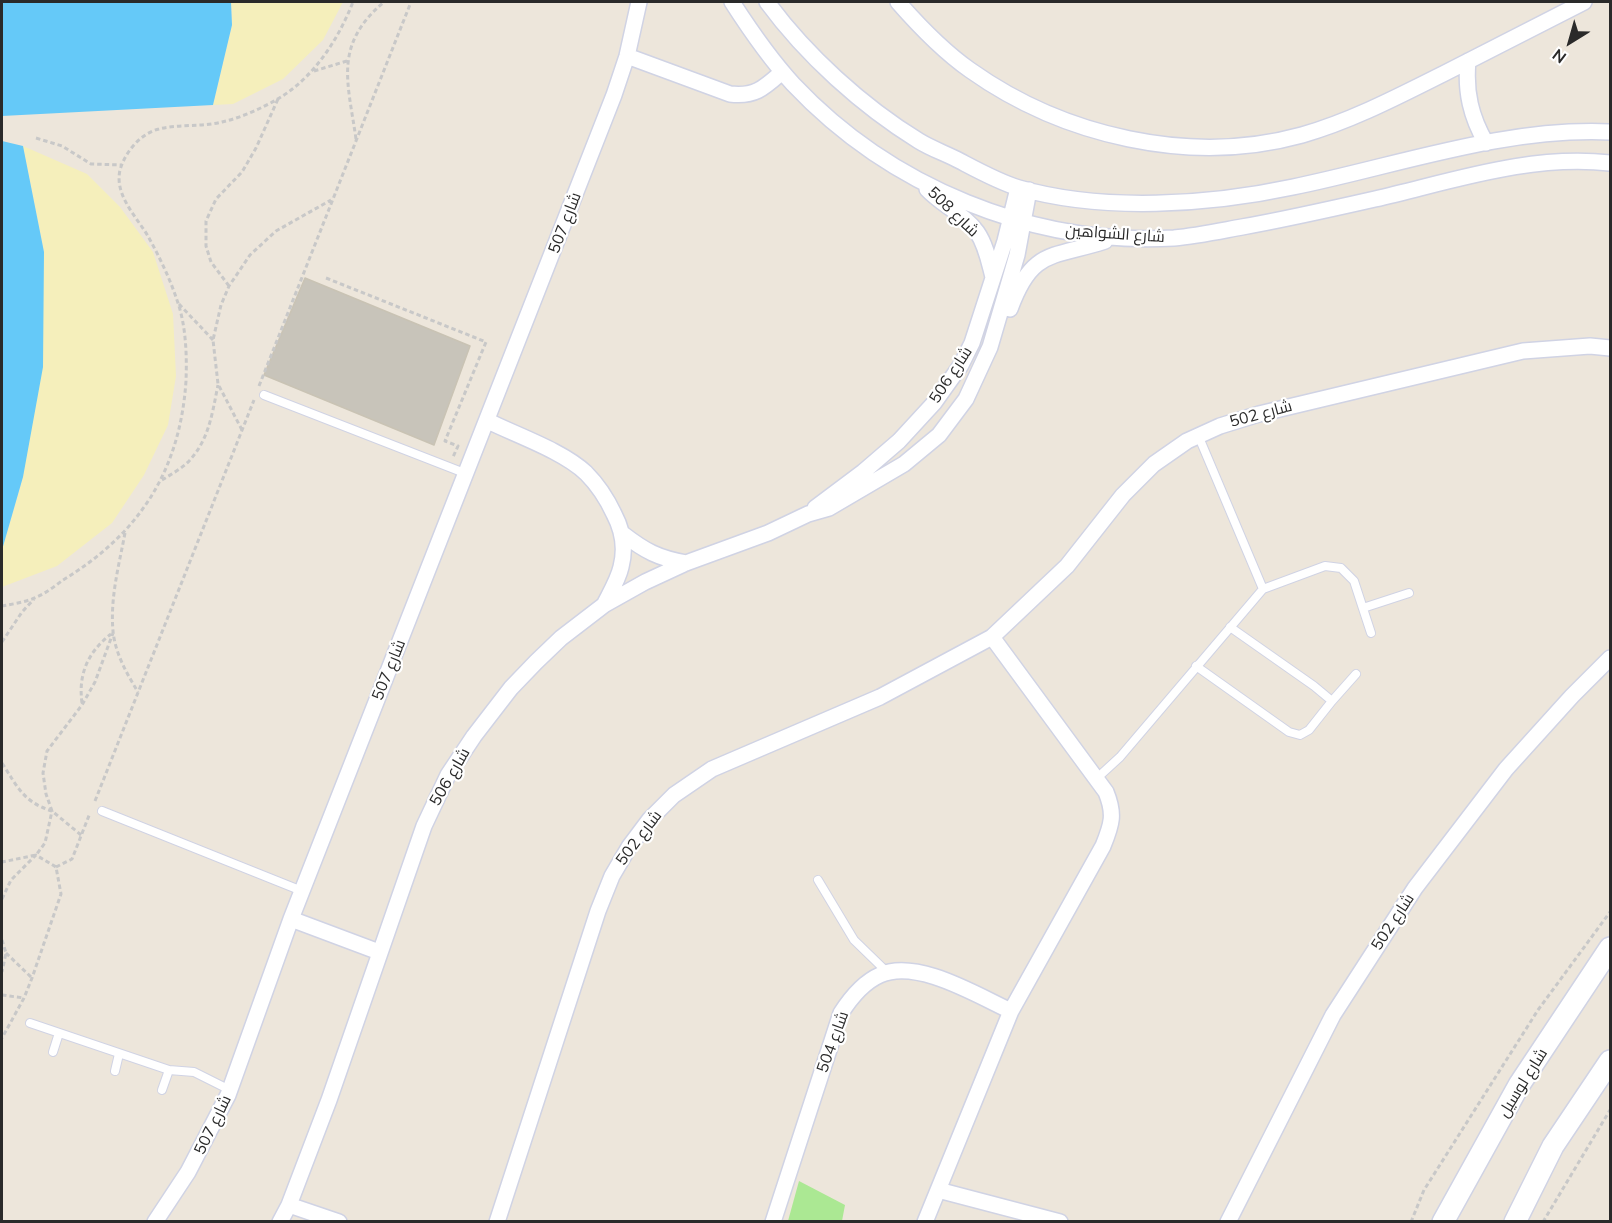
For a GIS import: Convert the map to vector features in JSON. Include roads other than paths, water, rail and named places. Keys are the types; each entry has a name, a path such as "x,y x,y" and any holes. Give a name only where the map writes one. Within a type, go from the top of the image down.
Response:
{"street":[{"name":"شارع 507","path":"155,1221 209,1136 230,1090 291,918 488,421 614,94 627,56 639,2"},
{"name":"شارع الشواهين","path":"732,2 782,72 817,107 858,142 922,182 978,207 1068,232 1113,237 1177,238 1332,208 1509,168 1549,162 1611,163"},
{"name":"شارع الشواهين","path":"767,2 797,39 835,76 882,115 920,141 980,172 1023,189 1071,200 1156,204 1197,201 1291,188 1426,155 1508,139 1611,132"},
{"path":"898,2 937,42 968,69 1003,92 1046,114 1092,130 1176,146 1261,143 1300,136 1363,113 1584,2"},
{"path":"627,56 730,94 743,96 757,92 782,72"},
{"path":"1468,61 1467,93 1477,127 1486,143"},
{"name":"شارع 508","path":"922,182 937,199 978,232 993,277"},
{"name":"شارع 506","path":"280,1221 289,1205 329,1101 424,826 448,775 474,736 511,688 561,638 604,605 686,563 768,533 808,514 829,508 904,465 939,435 966,399 983,365 995,331 1017,255 1018,219 1023,189"},
{"name":"شارع 506","path":"808,514 823,500 880,458 934,403 962,365 969,351 993,277 1018,219"},
{"name":"شارع 506","path":"995,331 1006,317 1022,282 1038,262 1057,253 1096,244 1113,237"},
{"name":"شارع 502","path":"497,1221 612,876 628,847 650,819 674,795 712,769 880,697 992,636 1066,566 1123,495 1154,464 1198,435 1259,414 1523,351 1590,346 1611,348"},
{"path":"488,421 541,446 584,471 598,485 608,501 623,534 653,555 686,563"},
{"path":"604,605 621,569 623,534"},
{"path":"925,1221 1011,1011 1103,846 1112,819 1112,806 1106,792 992,636"},
{"name":"شارع 502","path":"1227,1221 1333,1015 1415,888 1506,769 1572,696 1611,658"},
{"path":"291,918 379,952"},
{"name":"شارع لوسيل","path":"1443,1221 1520,1085 1611,948"},
{"name":"شارع 504","path":"773,1221 841,1013 849,1000 865,985 880,974 911,972 934,976 1011,1011"},
{"path":"1515,1221 1553,1146 1611,1061"},
{"path":"938,1190 1060,1221"},
{"path":"289,1205 339,1221"}],"lane":[{"path":"264,395 467,474"},
{"path":"1198,435 1263,589"},
{"path":"1096,779 1120,757 1263,589 1325,566 1334,566 1348,574 1354,581 1371,633"},
{"path":"1363,608 1409,593"},
{"path":"1230,627 1332,701"},
{"path":"1196,666 1289,732 1300,735 1309,730 1356,674"},
{"path":"102,811 302,891"},
{"path":"818,880 854,940 888,973"},
{"path":"30,1023 169,1070 194,1072 230,1090"},
{"path":"53,1052 59,1033"},
{"path":"114,1071 119,1054"},
{"path":"162,1090 169,1070"}],"water":[{"path":"2,2 231,2 232,25 213,105 2,116"},
{"path":"2,141 23,146 44,252 43,367 23,477 2,550"}]}
